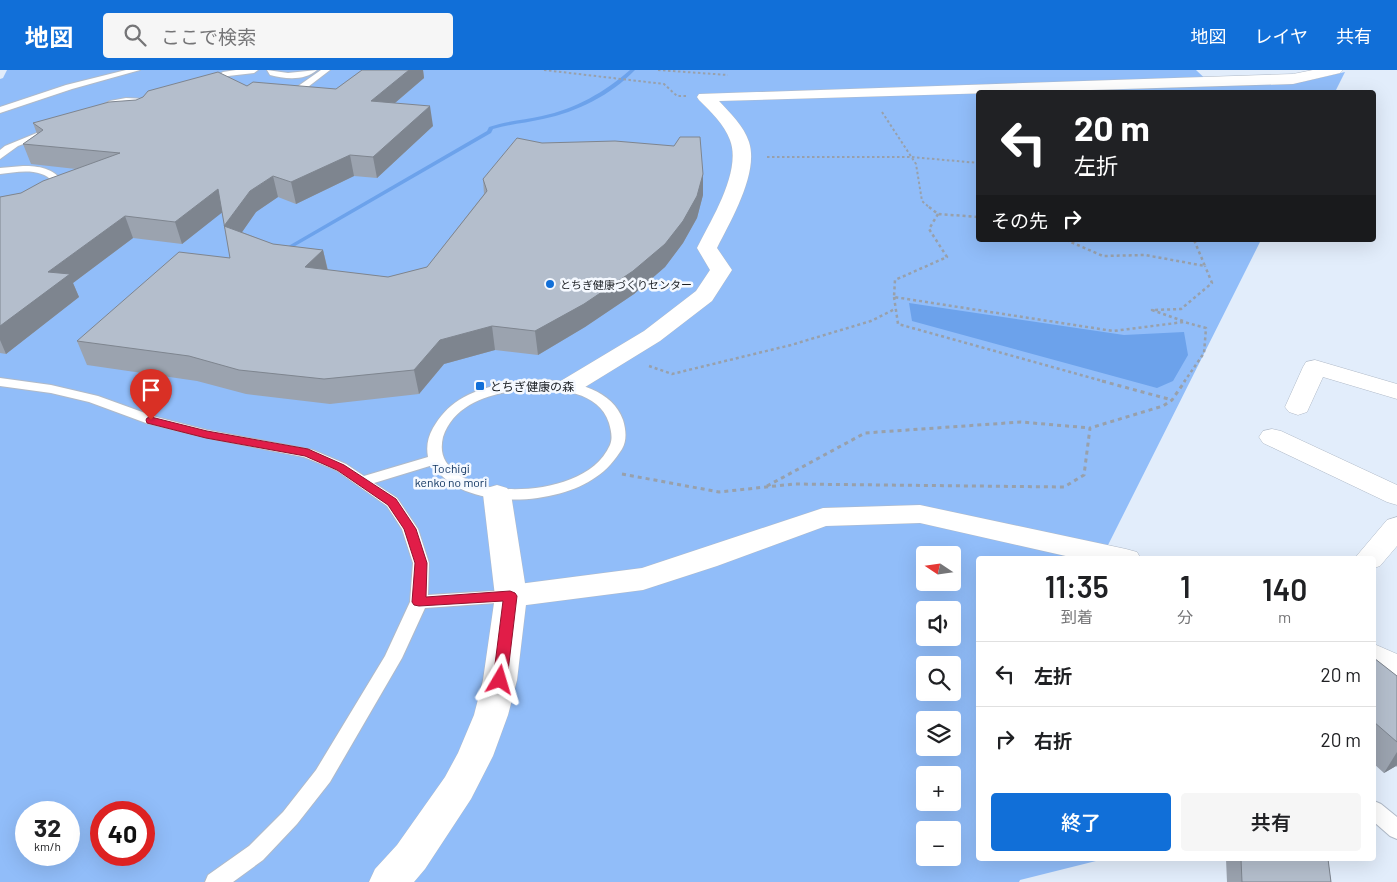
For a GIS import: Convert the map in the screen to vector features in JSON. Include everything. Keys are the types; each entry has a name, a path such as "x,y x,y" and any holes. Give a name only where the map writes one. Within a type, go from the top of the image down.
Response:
{"street":[{"path":"705,97 1293,79 1335,70"},
{"path":"568,387 652,336 704,296 721,270 707,248 740,176 741,144 728,120 705,97"},
{"path":"1298,407 1315,368 1397,392"},
{"path":"1272,437 1397,496"},
{"path":"389,882 411,857 458,788 475,756 491,715 500,680 510,596 497,494"},
{"path":"510,596 643,579 706,559 823,517 920,514 1112,556"},
{"path":"1372,556 1397,527"},
{"path":"1376,657 1397,670"}],"lane":[{"path":"0,110 69,87 136,70"},
{"path":"196,88 226,74 254,70"},
{"path":"271,70 273,73 283,76 307,74 313,70"},
{"path":"298,91 326,70"},
{"path":"106,118 100,117 96,111 108,104 139,100 156,102 143,114"},
{"path":"0,156 2,151 18,143 54,130"},
{"path":"0,160 12,169"},
{"path":"0,171 12,169 40,171 56,178 58,182 57,188 44,200"},
{"path":"0,382 50,389 93,399 151,420 206,434 308,453 340,467 364,481 392,502 410,529 421,563 419,602 393,658 323,776 290,818 256,853 216,882"},
{"path":"530,384 568,387 597,398 613,413 617,420 619,437 615,448 597,470 584,478 551,490 533,494 497,494 463,484 443,469 436,459 434,441 442,422 468,400 490,391 513,385 530,384"},
{"path":"364,481 436,459"},
{"path":"419,602 510,596"},
{"path":"1376,812 1397,830"}],"path":[{"path":"544,70 664,84 677,96 705,97"},
{"path":"658,70 719,74"},
{"path":"869,92 916,164 922,202 938,214 976,217"},
{"path":"741,157 911,157 976,163"},
{"path":"938,214 929,229 947,257 895,280 894,297 898,324 1172,400"},
{"path":"1071,242 1103,256 1145,255 1205,266"},
{"path":"766,487 865,433 1021,422 1090,428 1162,406 1172,400 1204,353 1206,328 1152,310 1181,308 1212,283 1195,242"},
{"path":"894,297 1113,332 1184,322"},
{"path":"620,356 672,374 791,345 871,321 895,309"},
{"path":"597,470 719,492 794,484 1064,486 1084,476 1090,428"}],"green space":[{"name":"Tochigi kenko no mori","path":"7,70 1196,70 1213,86 1302,82 1345,72 1336,90 976,90 976,242 1260,242 1103,556 976,556 976,861 1096,861 1020,880 1019,882 0,882 0,79 3,78"}],"shaded area":[{"path":"909,303 1124,335 1184,332 1188,355 1173,381 1157,388 912,321"}],"building":[{"path":"362,70 409,70 371,101 430,106 373,157 350,155 291,182 273,176 250,191 224,226 218,189 175,222 125,216 48,272 70,274 0,326 0,197 21,193 43,181 120,153 23,144 43,130 33,123 109,102 136,100 143,97 148,91 218,72 247,86 253,82 336,89"},
{"name":"とちぎ健康づくりセンター","path":"680,137 700,137 703,174 697,196 683,221 665,244 633,271 584,304 535,331 492,326 440,340 414,370 324,379 239,370 189,356 77,341 179,252 230,258 224,226 273,244 323,250 305,267 388,277 427,267 487,191 483,179 517,138 542,143 615,141 674,146"},
{"path":"1376,660 1397,676 1397,742 1376,724"},
{"path":"1241,861 1328,861 1331,882 1242,882"}],"waterway":[{"path":"281,252 489,132 491,128 566,111 602,94 633,70"}],"place":[{"name":"とちぎ健康づくりセンター","path":"550,284"},
{"name":"とちぎ健康の森","path":"480,386"}],"route":[{"path":"151,420 206,434 308,453 340,467 364,481 392,502 410,529 421,563 419,602 510,596 500,680"}]}
